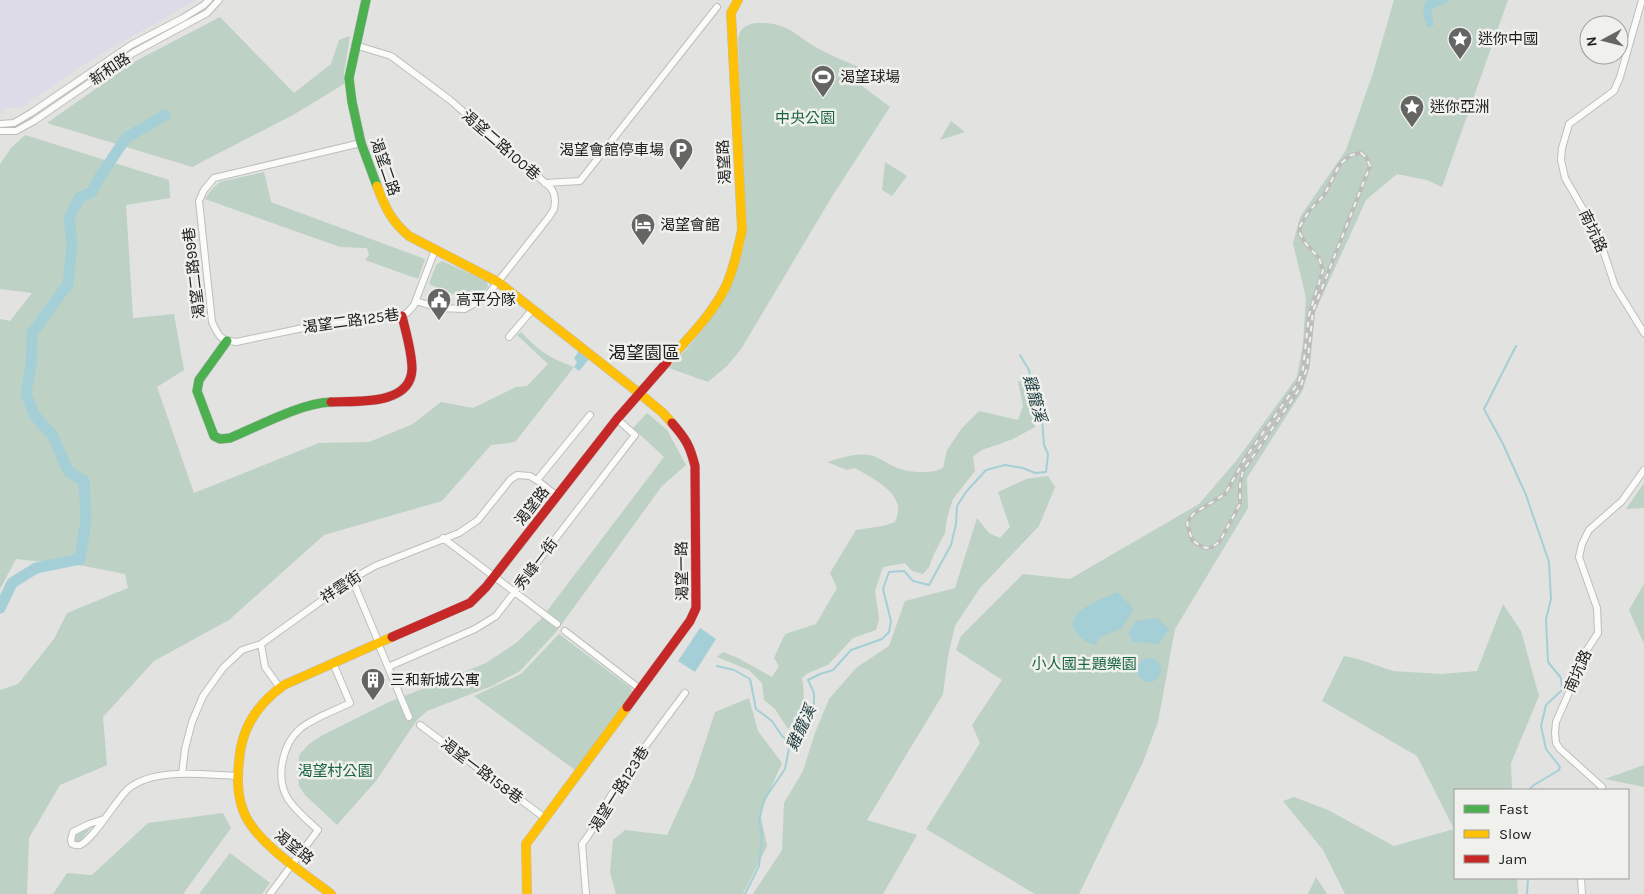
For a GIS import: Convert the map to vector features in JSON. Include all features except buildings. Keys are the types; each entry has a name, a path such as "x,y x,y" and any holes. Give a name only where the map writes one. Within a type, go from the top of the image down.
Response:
{"street":[{"name":"新和路","path":"0,124 14,123 32,113 131,45 183,18 209,0"},
{"name":"新和路","path":"0,131 16,131 34,121 133,53 207,13 219,0"},
{"name":"渴望二路","path":"366,0 349,78 361,143 387,212 399,228 408,236 498,282"},
{"name":"渴望路","path":"331,894 265,842 246,817 238,791 237,776 244,732 256,710 271,694 280,688 296,679 470,603 494,576 618,419 718,301 727,284 737,255 742,230 731,13 738,0"},
{"name":"南坑路","path":"1642,0 1620,77 1614,91 1568,124 1561,160 1565,178 1598,235 1614,286 1644,334"},
{"path":"545,183 580,181 717,7"},
{"name":"渴望二路100巷","path":"355,45 391,56 450,100 545,183 554,194 556,201 554,209 486,297 465,309 438,308 416,301"},
{"name":"渴望二路99巷","path":"227,341 220,337 212,322 199,201 204,190 214,178 361,143"},
{"name":"渴望二路125巷","path":"227,341 236,342 303,328 402,316 408,312 416,301 435,250"},
{"name":"渴望一路","path":"498,282 663,413 684,437 690,447 695,466 692,565 696,608 691,612 640,689 523,846 527,894"},
{"path":"510,337 533,309"},
{"path":"227,341 199,380 197,391 214,436 220,439 230,438 286,414 321,402 380,400 402,390 407,384 412,370 402,316"},
{"path":"557,496 537,480 590,415"},
{"name":"秀峰一街","path":"388,667 475,629 496,616 635,435 618,419"},
{"name":"南坑路","path":"1601,789 1602,787 1560,749 1556,738 1556,722 1571,688 1579,662 1598,633 1597,608 1579,557 1582,544 1589,530 1622,501 1644,470"},
{"name":"祥雲街","path":"182,774 185,749 192,722 203,696 223,668 242,650 260,644 352,579 375,566 459,533 478,520 510,480 517,475 530,476 537,480"},
{"path":"443,538 557,624"},
{"path":"352,579 410,717"},
{"path":"565,630 640,689"},
{"path":"260,644 265,667 280,688"},
{"path":"270,894 318,830 298,812 287,798 281,775 283,754 291,738 302,727 350,703 333,663"},
{"name":"渴望一路123巷","path":"586,894 582,844 591,834 606,803 634,761 685,693"},
{"name":"渴望一路158巷","path":"423,729 545,818"},
{"path":"104,819 73,832 72,844 81,844 104,819 128,789 153,776 182,774 237,776"},
{"path":"1581,879 1582,894"}],"shaded area":[{"path":"0,0 196,0 94,58 20,108 4,108 0,115"}],"green space":[{"name":"小人國主題樂園","path":"1394,0 1508,0 1442,187 1427,180 1397,174 1366,200 1315,312 1310,365 1303,390 1247,478 1248,508 1175,629 1158,722 1143,762 1079,894 1035,894 926,829 980,743 972,725 1002,680 956,650 961,636 1023,574 1070,579 1199,504 1236,461 1297,377 1303,343 1306,298 1293,243 1300,217 1346,150 1373,73"},
{"path":"220,17 294,93 331,64 339,40 350,36 344,84 293,115 192,167 47,123 134,62"},
{"name":"中央公園","path":"755,23 767,23 784,27 821,50 867,70 861,85 890,107 833,195 741,349 727,366 708,382 669,368 695,340 717,309 735,275 741,257 745,239 738,40 743,28"},
{"path":"951,121 965,132 940,140"},
{"path":"25,135 169,180 170,198 126,205 133,318 174,314 184,370 157,387 194,493 319,443 369,442 413,424 441,402 473,408 516,387 527,386 548,364 517,335 521,332 545,353 574,367 515,442 491,445 442,501 324,535 229,620 154,661 103,717 107,765 60,785 29,838 27,894 0,894 0,690 18,684 54,639 67,613 128,588 125,574 84,566 16,559 0,589 0,319 10,321 32,293 0,289 0,164 11,148"},
{"path":"885,162 907,176 892,196 882,190"},
{"path":"264,172 271,202 425,259 418,279 365,260 369,255 367,248 340,247 205,199 220,182"},
{"path":"442,261 487,281 488,287 481,293 467,297 459,296 429,284 436,265"},
{"path":"1018,381 1026,383 1035,427 1011,440 984,449 973,457 975,471 953,499 945,533 929,567 923,574 912,571 905,563 883,567 875,591 879,619 876,630 853,638 828,665 808,673 802,678 804,700 801,711 788,729 775,709 764,700 762,683 749,670 717,657 723,652 772,677 779,666 774,658 785,634 816,624 837,588 830,573 856,530 883,526 895,522 898,506 887,488 855,468 847,470 827,462 848,456 864,455 873,456 894,467 909,471 927,472 943,468 947,450 962,428 979,411 1018,420 1023,406"},
{"name":"渴望村公園","path":"647,413 667,430 686,465 662,486 556,632 520,671 492,686 427,711 417,720 376,781 337,825 305,795 299,786 297,765 300,754 309,744 323,735 387,703 486,663 516,643 541,619 664,457 633,428"},
{"path":"1048,476 1055,487 1039,526 980,588 955,626 948,656 943,694 867,820 917,835 883,894 753,894 782,850 784,803 803,771 815,733 829,699 856,668 889,646 905,601 955,588 977,518 989,533 1000,538 1010,527 998,492 1026,479"},
{"path":"1644,483 1644,508 1626,509"},
{"path":"1644,584 1644,644 1629,610"},
{"path":"1503,604 1521,631 1539,696 1511,763 1512,789 1454,789 1454,829 1417,756 1322,701 1344,656 1393,671 1441,674 1477,671"},
{"path":"559,634 631,688 632,692 575,770 474,696 521,674"},
{"path":"749,698 758,731 782,763 760,813 767,846 743,894 616,894 610,872 613,840 625,830 667,835 693,779 715,712"},
{"path":"1644,765 1644,787 1605,779"},
{"path":"1294,797 1328,810 1394,846 1454,829 1454,879 1517,879 1518,894 1345,894 1323,850 1283,801"},
{"path":"223,813 231,828 183,894 53,894 67,873 92,875 148,823"},
{"path":"92,826 80,842 75,843 73,840 76,834"},
{"path":"230,853 270,883 262,894 199,894"},
{"path":"1316,877 1327,894 1308,894"}],"water":[{"path":"1427,0 1451,0 1431,10 1434,25 1428,28 1423,11"},
{"path":"579,351 589,359 579,371 574,367 577,362 574,358"},
{"path":"1118,592 1133,610 1122,628 1100,637 1095,645 1080,637 1073,625 1074,618 1079,612 1095,602"},
{"path":"1157,618 1169,629 1159,644 1133,642 1128,633 1136,621"},
{"path":"700,628 716,639 695,672 678,661"},
{"path":"1149,658 1157,662 1161,670 1157,678 1149,682 1141,678 1137,670 1141,662"}],"waterway":[{"path":"0,608 12,583 36,568 80,559 86,520 84,481 68,471 53,436 35,416 26,394 31,366 32,333 68,284 72,245 69,219 79,198 92,192 99,178 126,138 165,115"},
{"path":"1516,346 1484,409 1503,444 1526,495 1549,562 1551,599 1546,619 1548,662 1561,678 1562,690 1546,705 1541,726 1546,749 1560,767 1559,770 1530,789"},
{"name":"雞籠溪","path":"745,894 759,866 762,836 759,821 764,800 785,769 790,743 814,704 814,693 808,680 833,670 851,650 882,639 889,632 891,621 883,589 889,572 904,571 913,581 929,585 951,545 956,524 957,506 966,492 986,470 1005,465 1023,468 1035,473 1046,472 1048,454 1044,445 1042,418 1033,396 1029,370 1020,355"},
{"path":"717,666 734,670 750,679 756,709 772,721 782,736 790,743"},
{"path":"1527,894 1528,879"}],"railway":[{"path":"1361,153 1366,157 1370,166 1313,311 1307,368 1300,388 1243,471 1240,485 1240,504 1220,541 1212,547 1206,548 1192,540 1187,523 1193,514 1225,494 1246,457 1298,383 1303,369 1309,315 1323,270 1319,258 1306,244 1300,234 1300,226 1309,211 1324,195 1340,164 1351,155 1361,153"}],"traffic: fast":[{"path":"366,0 349,78 361,143 377,186"},
{"path":"227,341 199,380 197,391 214,436 220,439 230,438 307,406 331,402"}],"traffic: slow":[{"path":"667,362 699,326 720,297 731,272 742,230 731,13 738,0"},
{"path":"377,186 389,213 409,236 498,282 639,393 672,423"},
{"path":"331,894 273,849 253,828 246,817 240,802 238,786 242,742 254,714 284,685 392,637"},
{"path":"527,894 526,844 627,707"}],"traffic: jam":[{"path":"331,402 381,399 402,390 409,381 412,369 410,349 402,316"},
{"path":"392,637 470,603 486,587 617,419 667,362"},
{"path":"627,707 690,621 696,608 695,466 687,443 672,423"}],"place":[{"name":"迷你中國","path":"1460,60"},
{"name":"渴望球場","path":"823,98"},
{"name":"迷你亞洲","path":"1412,128"},
{"name":"渴望會館停車場","path":"681,171"},
{"name":"渴望會館","path":"643,246"},
{"name":"高平分隊","path":"439,321"},
{"name":"三和新城公寓","path":"373,701"}],"district":[{"name":"渴望園區","path":"644,353"}]}
